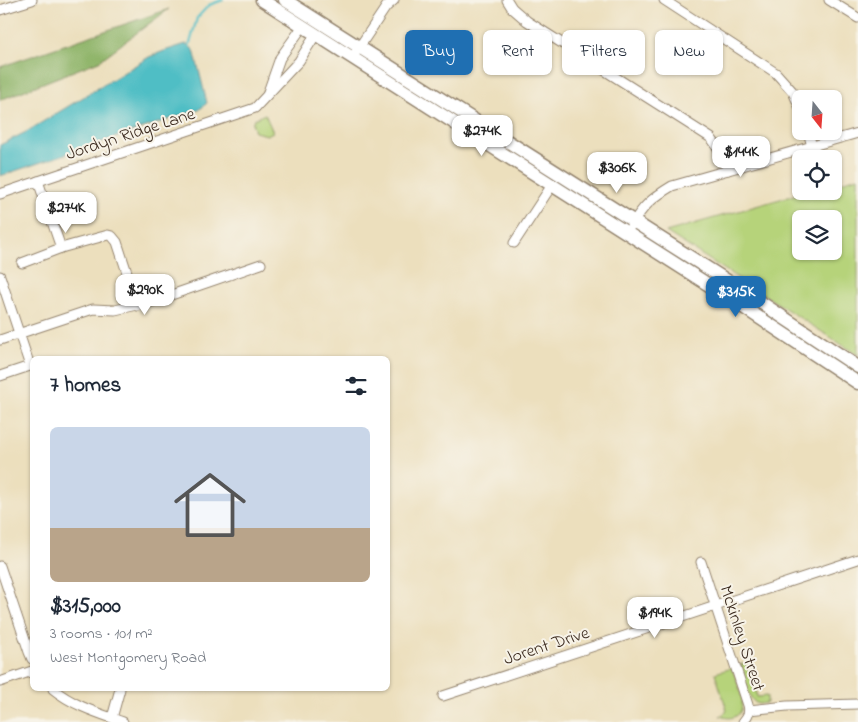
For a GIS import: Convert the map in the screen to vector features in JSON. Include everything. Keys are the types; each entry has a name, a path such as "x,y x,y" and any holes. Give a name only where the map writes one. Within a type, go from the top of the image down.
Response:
{"main road":[{"path":"262,0 316,34 356,52 630,227 745,308 858,383"},
{"path":"285,0 356,52 552,184 745,292 858,367"}],"street":[{"path":"0,10 32,0"},
{"path":"356,52 386,7 394,0"},
{"path":"507,0 512,8 527,21 711,138 718,146 728,170"},
{"path":"664,0 776,73 792,91"},
{"path":"829,0 858,18"},
{"path":"267,96 280,58 302,26"},
{"name":"Jordyn Ridge Lane","path":"0,194 255,108 299,61 316,34"},
{"path":"630,227 639,212 655,197 672,186 858,133"},
{"path":"810,140 812,146"},
{"path":"38,181 61,248"},
{"path":"514,244 552,184"},
{"path":"22,263 61,248 98,237 112,236 117,242 138,306"},
{"path":"0,340 93,308 116,310 138,306 261,264"},
{"path":"0,276 30,366 0,376"},
{"name":"Jorent Drive","path":"443,696 858,559"},
{"name":"Mckinley Street","path":"701,562 749,710 748,716 743,722"},
{"path":"0,566 5,594 30,654"},
{"path":"0,682 30,672"},
{"path":"56,691 78,706 123,722"},
{"path":"112,718 119,691"},
{"path":"749,710 786,706 858,704"}],"green space":[{"path":"169,9 99,61 0,100 0,67"},
{"path":"265,114 273,132 267,135 255,132 252,123 254,119"},
{"path":"858,177 858,355 666,232 792,196 792,200 842,200 842,182"},
{"path":"746,663 749,672 753,671 757,697 767,696 767,703 759,704 755,702 749,694 740,665"},
{"path":"732,668 739,686 742,707 736,716 728,718 720,716 727,710 715,673"}],"water":[{"path":"186,44 194,50 207,103 200,109 0,176 0,145 26,132 149,57"}],"waterway":[{"path":"187,49 197,18 209,5 223,0"}]}
